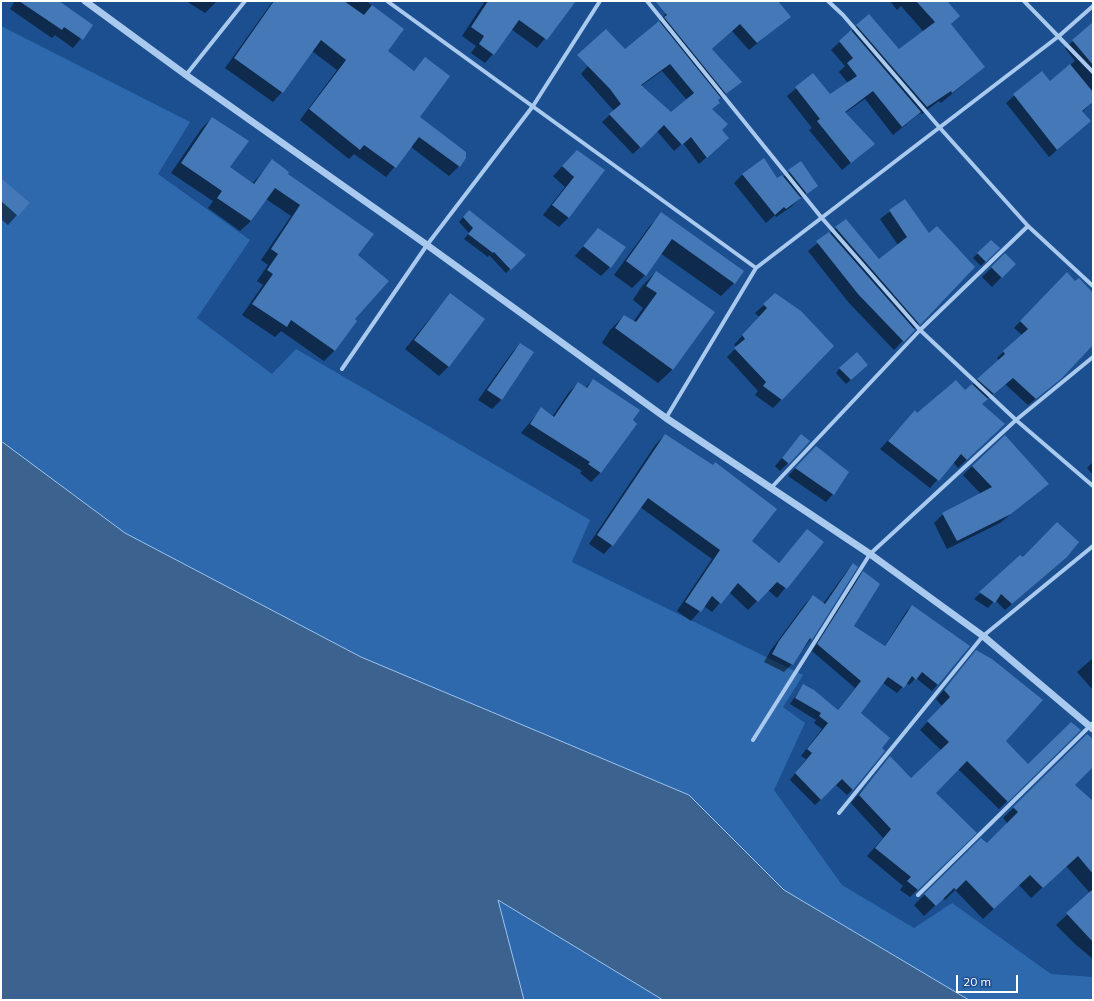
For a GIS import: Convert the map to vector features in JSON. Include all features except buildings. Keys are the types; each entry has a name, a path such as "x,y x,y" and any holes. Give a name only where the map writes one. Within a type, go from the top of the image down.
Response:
{"street":[{"path":"85,1 186,75 427,245 666,418 870,554 983,636 1092,726 918,895"},
{"path":"186,75 245,1"},
{"path":"387,1 756,268"},
{"path":"342,369 427,245 533,106 600,1"},
{"path":"648,1 821,217 920,330 1016,420 1093,486"},
{"path":"828,1 843,15 940,128 1028,226 1093,286"},
{"path":"1024,1 1093,72"},
{"path":"666,418 756,268 1059,36 1093,6"},
{"path":"771,488 920,330 1028,226"},
{"path":"753,740 870,554 1016,420 1093,357"},
{"path":"839,813 983,636 1093,546"}],"shaded area":[{"path":"1,26 190,122 158,174 250,240 197,318 272,374 296,349 590,520 572,562 803,675 783,707 805,723 774,790 842,885 914,928 952,903 1051,974 1093,977 1093,1000 969,1000 784,890 689,795 361,657 125,533 1,441"},
{"path":"1,441 125,533 361,657 689,795 784,890 969,1000 663,1000 498,900 524,1000 1,1000"},
{"path":"498,900 663,1000 524,1000"}]}
